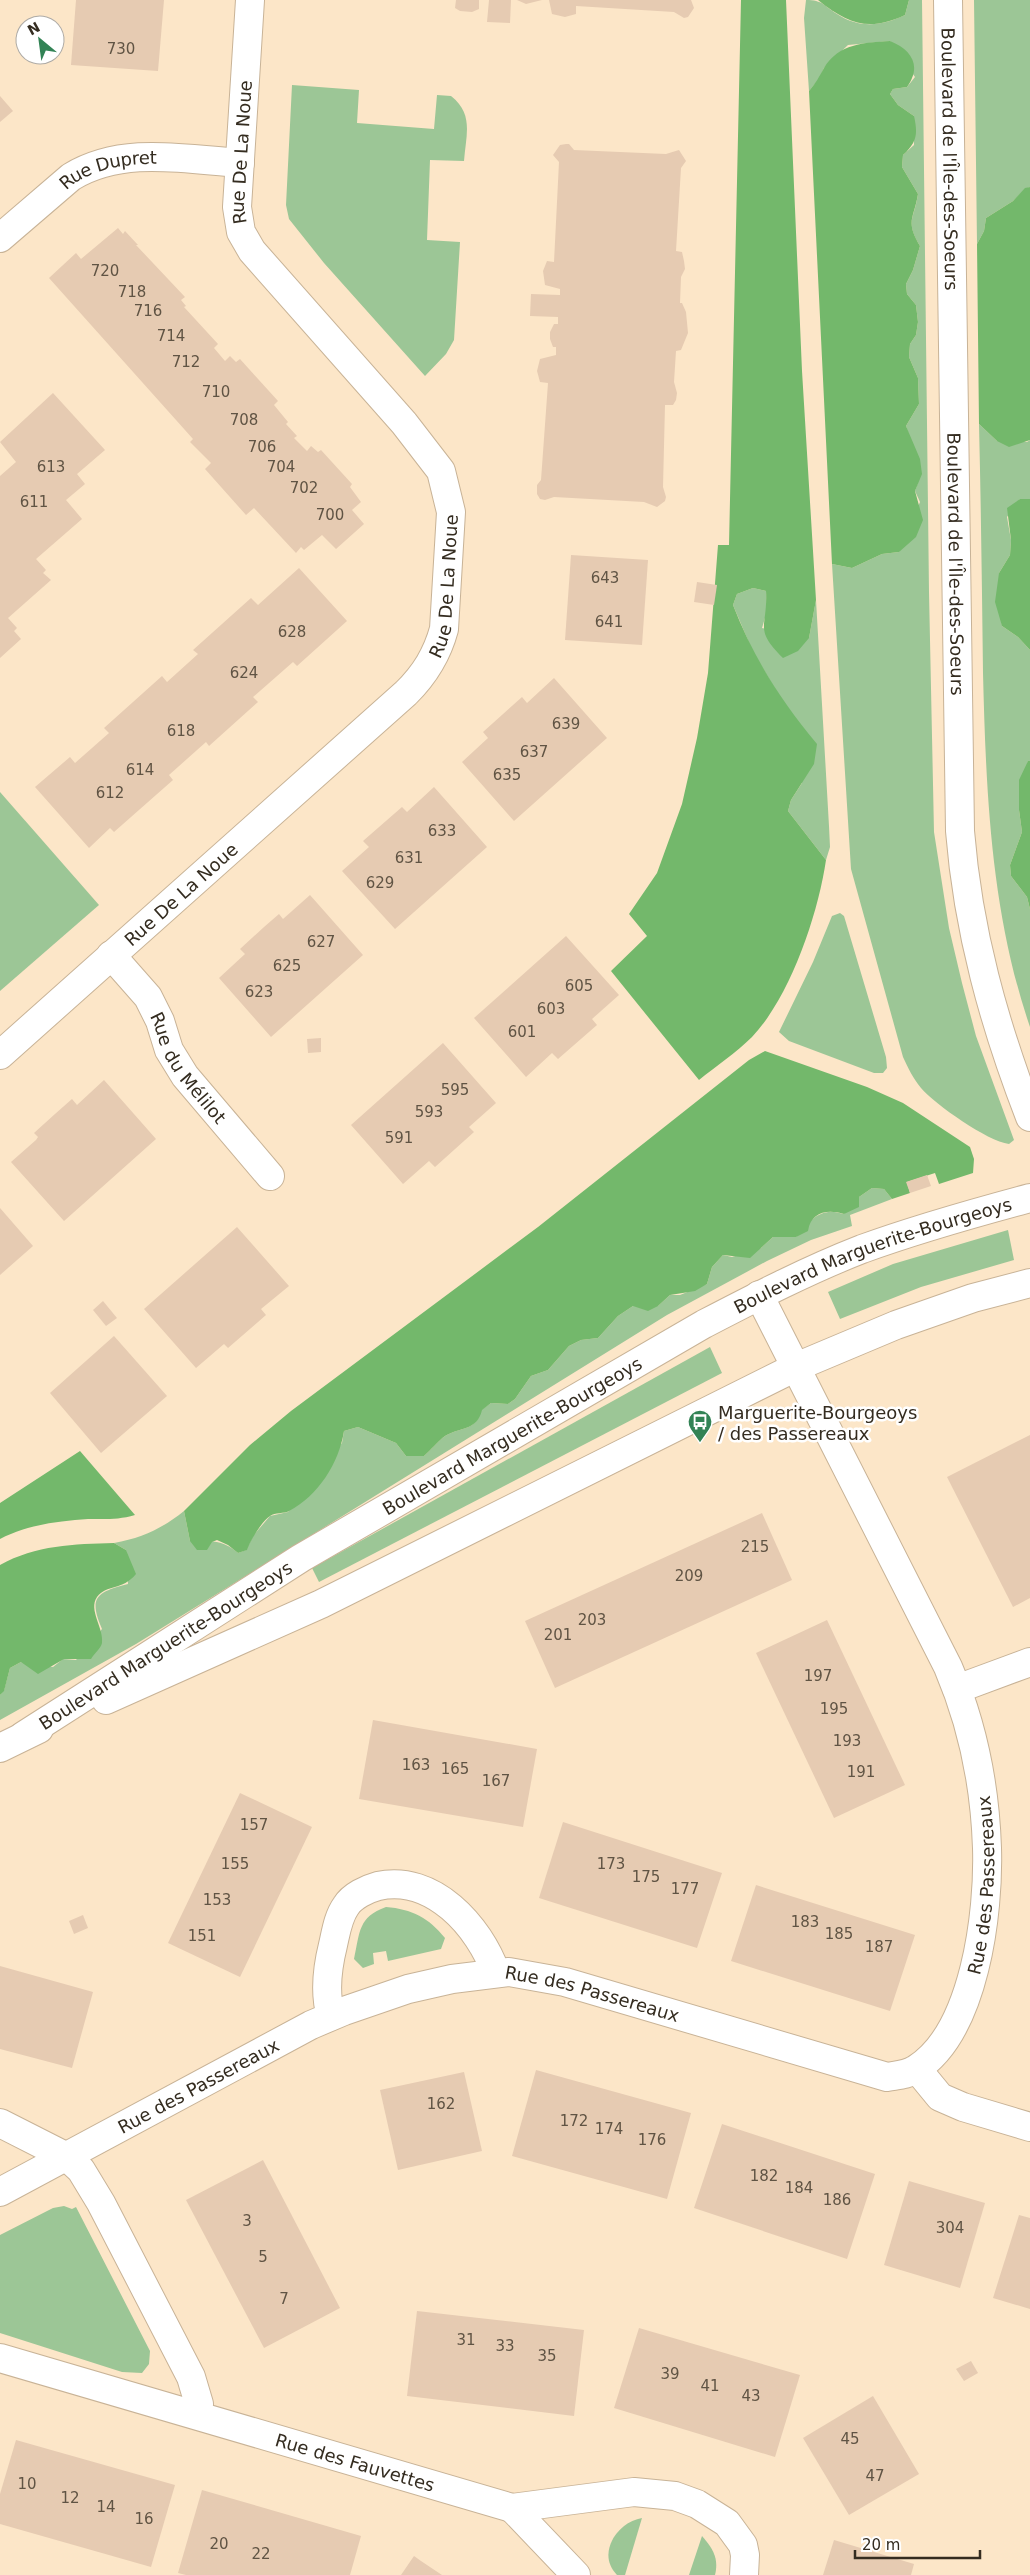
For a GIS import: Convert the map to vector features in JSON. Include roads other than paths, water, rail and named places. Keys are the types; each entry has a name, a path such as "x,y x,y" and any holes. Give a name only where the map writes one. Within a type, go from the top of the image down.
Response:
{"street":[{"name":"Rue De La Noue","path":"0,1054 406,693 426,671 440,644 444,629 451,512 441,471 404,423 245,242 238,221 250,0"},
{"name":"Boulevard de l'Île-des-Soeurs","path":"948,0 960,831 965,884 978,956 1004,1046 1030,1117"},
{"name":"Rue Dupret","path":"0,238 71,177 103,162 124,157 145,157 240,163"},
{"name":"Rue du Mélilot","path":"111,955 148,997 160,1021 169,1050 185,1076 270,1176"},
{"name":"Boulevard Marguerite-Bourgeoys","path":"12,1742 301,1558 704,1324 759,1295 869,1247 957,1218 1030,1198"},
{"name":"Boulevard Marguerite-Bourgeoys","path":"12,1742 321,1604 796,1367 896,1325 973,1298 1030,1283"},
{"name":"Rue des Passereaux","path":"0,2192 331,2016 408,1989 452,1979 496,1973 540,1976 887,2077 906,2074 917,2069 938,2050 958,2015 971,1979 982,1923 987,1848 976,1759 958,1689 759,1295"},
{"path":"958,1689 1030,1662"},
{"name":"Rue des Passereaux","path":"331,2016 327,1978 339,1920 347,1904 370,1888 387,1884 405,1886 446,1902 460,1914 476,1936 496,1973"},
{"path":"917,2069 940,2098 963,2107 1030,2127"},
{"path":"0,2123 67,2157 81,2170 101,2203 180,2355 197,2393 198,2415"},
{"name":"Rue des Fauvettes","path":"0,2358 512,2508 634,2492 675,2496 697,2504 727,2523 743,2545 746,2555 744,2575"},
{"name":"Rue des Fauvettes","path":"512,2508 576,2575"}],"place":[{"name":"Marguerite-Bourgeoys / des Passereaux","path":"700,1443"}]}
